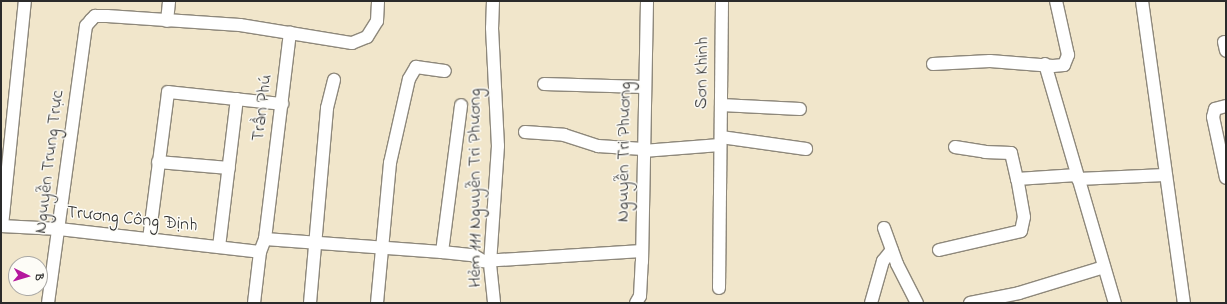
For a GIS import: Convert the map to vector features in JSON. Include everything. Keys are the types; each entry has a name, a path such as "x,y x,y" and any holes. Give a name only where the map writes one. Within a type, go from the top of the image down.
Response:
{"street":[{"path":"1,226 6,123 25,1"},
{"path":"169,1 167,21 240,25 352,43 367,37 377,21 378,1"},
{"name":"Hẻm 111 Nguyễn Tri Phương","path":"493,1 492,28 498,146 491,261 494,303"},
{"name":"Nguyễn Tri Phương","path":"640,301 647,1"},
{"name":"Sơn Khinh","path":"719,288 722,1"},
{"path":"933,64 990,61 1059,65 1067,61 1056,1"},
{"path":"1142,1 1184,303"},
{"name":"Nguyễn Trung Trực","path":"48,303 86,26 95,16 167,21"},
{"name":"Trần Phú","path":"254,303 260,252 265,239 290,33"},
{"path":"1045,64 1115,303"},
{"path":"377,303 390,163 410,79 416,67 445,71"},
{"path":"310,303 327,108 334,80"},
{"path":"544,84 644,87"},
{"path":"149,240 168,92 282,104"},
{"path":"219,247 237,99"},
{"path":"721,104 800,109"},
{"path":"442,252 460,105"},
{"path":"1226,106 1215,109 1213,117 1226,178"},
{"path":"525,132 564,135 598,146 643,150 720,141 806,148"},
{"path":"939,250 1021,231 1024,217 1011,153 954,146"},
{"path":"158,162 229,168"},
{"path":"1017,179 1165,175"},
{"name":"Trương Công Định","path":"1,226 59,229 260,252"},
{"path":"884,228 892,250 917,303"},
{"path":"265,239 472,255 483,261 642,251"},
{"path":"872,303 883,261 892,250"},
{"path":"970,303 1019,292 1104,267"}]}
